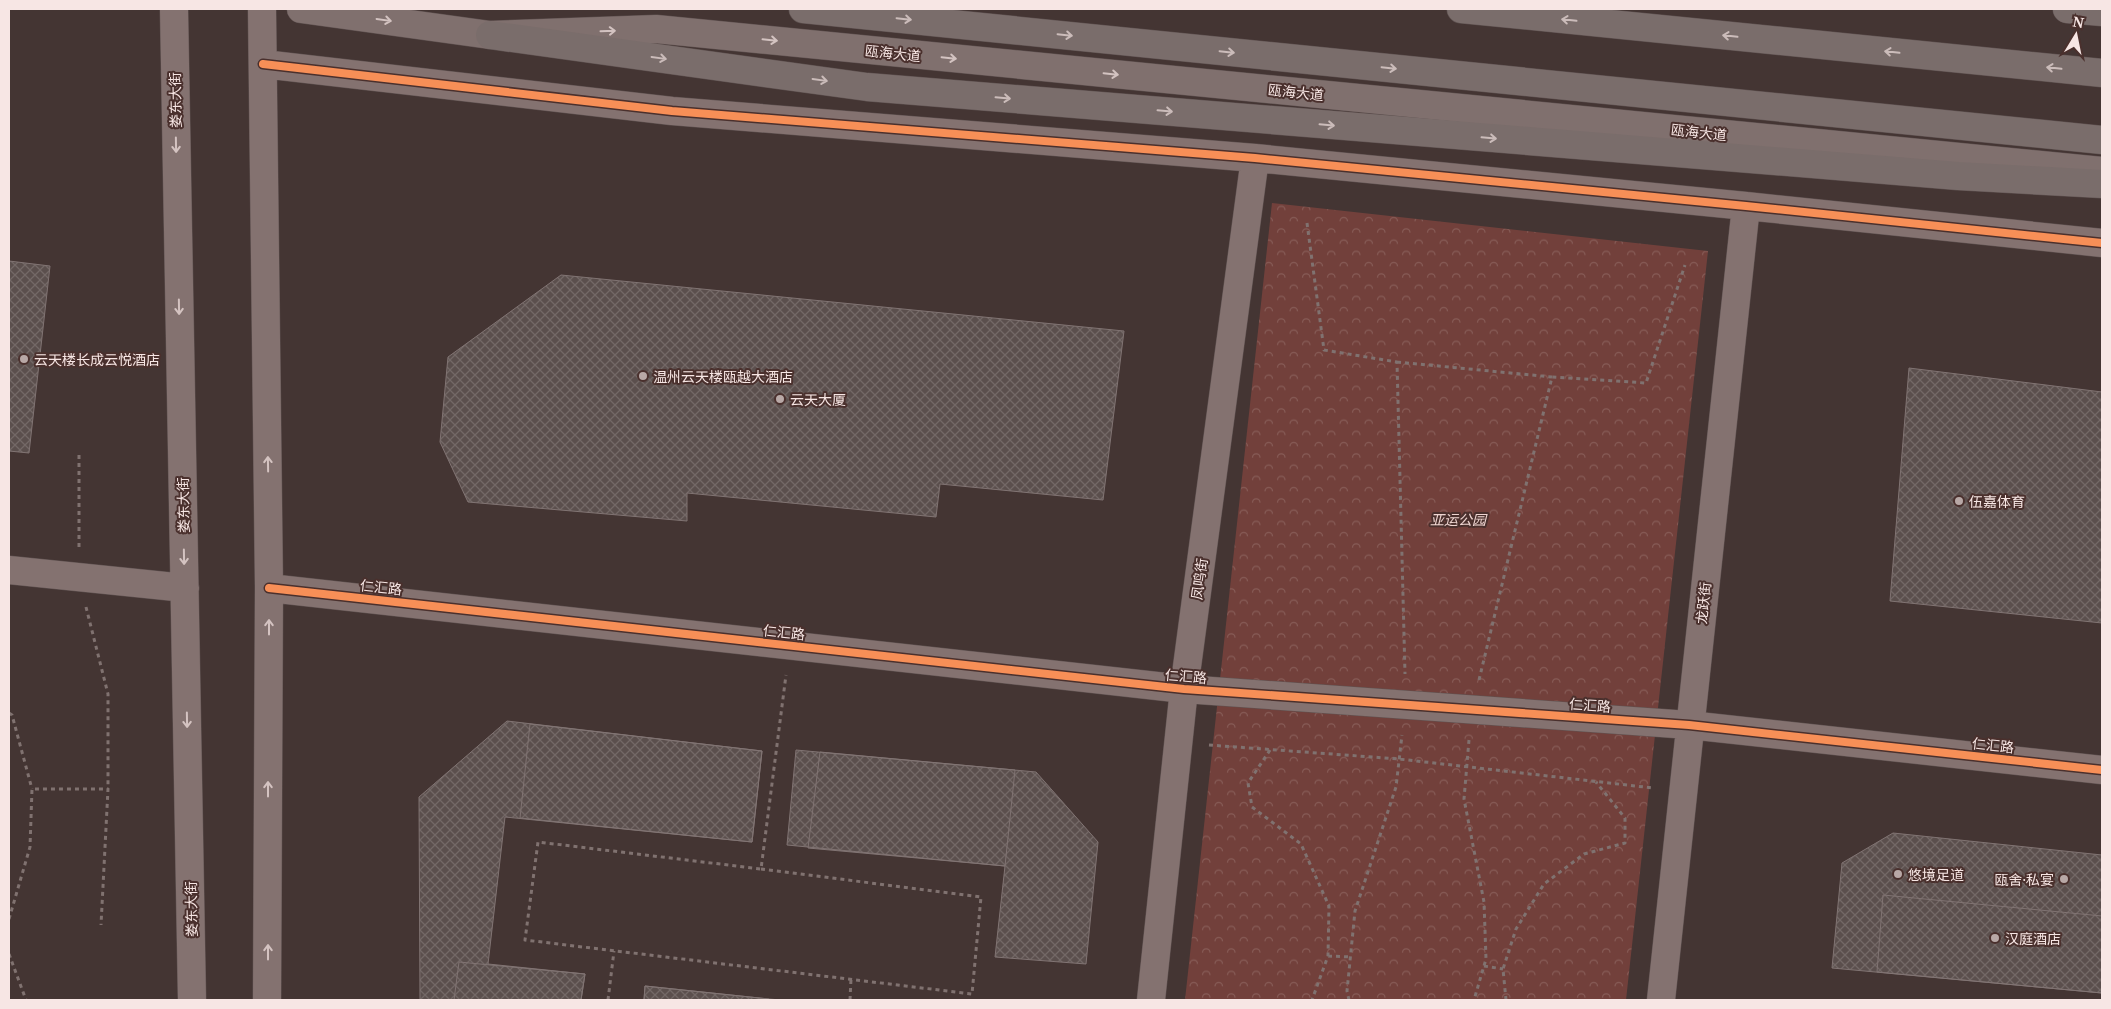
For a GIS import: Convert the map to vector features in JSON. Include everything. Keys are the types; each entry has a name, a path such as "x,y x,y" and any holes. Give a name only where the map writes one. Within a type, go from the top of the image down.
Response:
{"highway":[{"path":"803,9 2102,140"},
{"path":"1461,9 2102,73"},
{"path":"2067,9 2102,12"},
{"path":"490,35 867,87 1948,175 2102,184"}],"main road":[{"name":"瓯海大道","path":"301,9 490,35 656,29 2102,172"}],"street":[{"name":"娄东大街","path":"174,9 192,1000"},
{"path":"262,9 270,588 268,1000"},
{"path":"264,64 672,111 1255,158 2102,243"},
{"name":"凤鸣街","path":"1151,1000 1184,689 1255,158"},
{"name":"龙跃街","path":"1661,1000 1746,206"},
{"path":"9,570 184,588"},
{"name":"仁汇路","path":"270,588 1184,689 1689,725 2102,770"}],"path":[{"path":"1307,222 1324,350 1396,362 1552,378 1646,383 1685,265"},
{"path":"1348,1000 1347,991 1355,911 1396,787 1406,705 1396,362"},
{"path":"1474,1000 1486,959 1484,902 1464,799 1472,709 1552,378"},
{"path":"79,455 79,577 108,694 108,789 101,925"},
{"path":"761,869 790,645"},
{"path":"9,713 12,715 32,789 30,848 9,919"},
{"path":"1178,742 1399,759 1682,792"},
{"path":"1270,750 1248,783 1252,806 1301,844 1329,906 1328,956 1312,1000"},
{"path":"1506,1000 1503,969 1516,929 1544,884 1584,854 1625,843 1625,818 1596,782"},
{"path":"32,789 108,789"},
{"path":"538,842 761,869 982,898 972,994 525,940 538,842"},
{"path":"608,1000 614,951"},
{"path":"9,954 26,1000"},
{"path":"1328,956 1351,957"},
{"path":"1484,966 1503,969"},
{"path":"850,1000 851,979"}],"green space":[{"name":"亚运公园","path":"1272,203 1708,251 1626,1000 1185,1000"}],"building":[{"name":"云天楼长成云悦酒店","path":"9,261 50,266 29,453 9,451"},
{"name":"云天大厦","path":"561,275 1124,331 1103,500 940,484 936,517 687,493 687,521 468,502 440,442 448,357"},
{"path":"1909,368 2102,392 2102,623 1890,601"},
{"path":"507,721 762,751 752,842 505,817 488,964 585,974 581,1000 420,1000 419,797"},
{"path":"530,724 762,751 752,842 520,818"},
{"path":"796,750 1036,772 1098,842 1086,964 995,957 1005,866 787,845"},
{"path":"820,752 1015,770 1005,866 808,848"},
{"path":"1893,833 2102,855 2102,993 1832,968 1842,863"},
{"path":"1883,895 2102,916 2102,993 1877,972"},
{"path":"459,962 585,974 581,1000 454,1000"},
{"path":"645,986 769,999 781,1000 644,1000"},
{"path":"645,986 769,999 769,1000 644,1000"}],"cycle path":[{"path":"263,64 672,111 1255,158 2102,243"},
{"path":"269,588 1184,689 1689,725 2102,770"}],"place":[{"name":"云天楼长成云悦酒店","path":"24,359"},
{"name":"温州云天楼瓯越大酒店","path":"643,376"},
{"name":"云天大厦","path":"780,399"},
{"name":"伍嘉体育","path":"1959,501"},
{"name":"悠境足道","path":"1898,874"},
{"name":"瓯舍·私宴","path":"2064,879"},
{"name":"汉庭酒店","path":"1995,938"}]}
